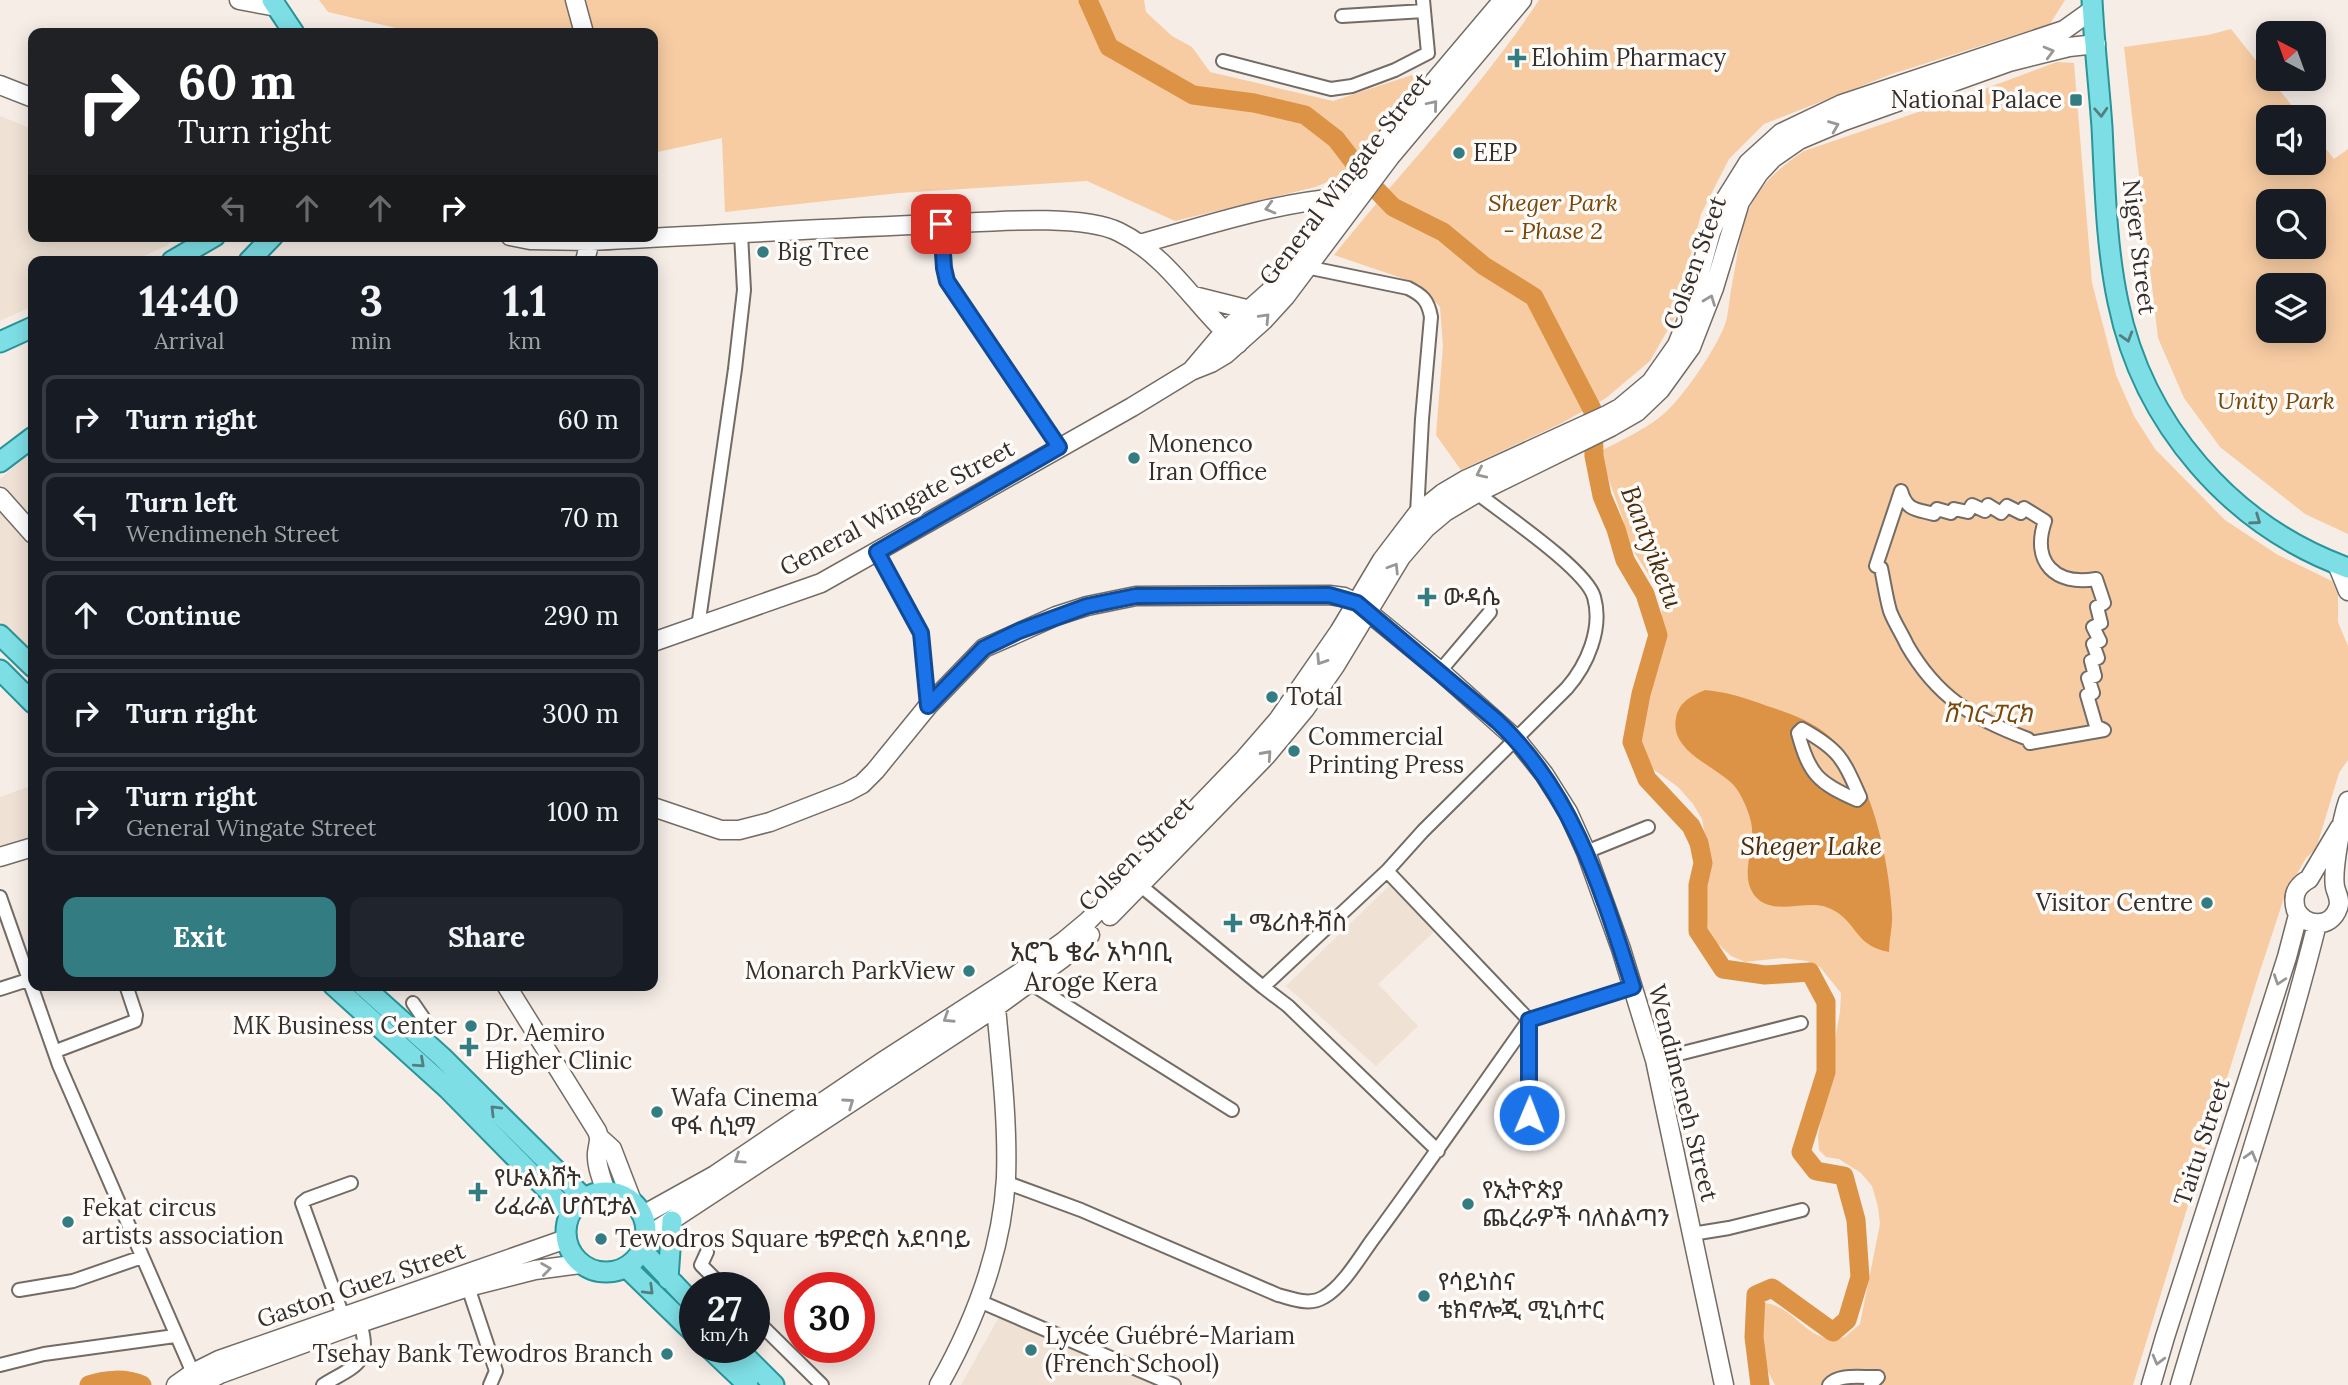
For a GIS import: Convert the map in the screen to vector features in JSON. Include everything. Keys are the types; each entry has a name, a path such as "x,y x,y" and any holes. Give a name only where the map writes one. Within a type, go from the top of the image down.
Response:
{"main road":[{"path":"239,0 274,3 291,28"},
{"path":"575,0 583,28"},
{"name":"General Wingate Street","path":"1384,153 1437,76 1503,0"},
{"name":"General Wingate Street","path":"658,640 821,583 1191,371 1211,363 1250,310 1270,291 1346,195 1522,0"},
{"path":"1768,153 1781,133 1842,104 2064,30 2092,5"},
{"name":"Niger Street","path":"2092,5 2111,263 2125,332 2135,362 2170,429 2199,468 2223,492 2246,513 2281,537 2343,566"},
{"name":"Colsen Steet","path":"1548,451 1609,421 1637,412 1661,390 1691,347 1714,288 1740,202 1759,173 1768,153 1983,72 2069,47 2096,44"},
{"path":"0,85 28,96"},
{"path":"1139,244 1276,206 1346,195"},
{"name":"General Wingate Street","path":"1231,338 1285,297 1306,267 1346,195"},
{"path":"658,237 852,226 1078,222 1102,225 1139,244 1195,296 1231,338"},
{"path":"181,256 205,242"},
{"path":"254,256 267,242"},
{"path":"1195,296 1250,310"},
{"path":"0,342 28,329"},
{"path":"0,461 28,441"},
{"path":"637,1208 715,1175 993,999 1065,941 1093,925 1260,742 1294,699 1362,606 1382,560 1417,514 1443,493 1465,481 1548,451"},
{"name":"Colsen Street","path":"644,1244 671,1221 993,999 1030,983 1093,925 1141,886 1298,719 1335,666 1362,606 1426,528 1445,512 1548,451"},
{"path":"0,498 28,529"},
{"path":"2343,566 2348,592"},
{"path":"658,809 721,830 739,831 847,792 862,784 875,771 928,706 984,648 1019,631 1087,606 1136,596 1329,595 1362,606"},
{"name":"Wendimeneh Street","path":"1362,606 1516,738 1558,796 1586,852 1633,987 1655,1060 1724,1385"},
{"path":"0,635 28,662"},
{"path":"0,670 28,698"},
{"path":"2309,879 2340,827 2348,801"},
{"path":"2340,827 2343,893 2335,915 2317,924 2298,915 2294,895 2302,883 2309,879 2323,878 2343,893"},
{"path":"0,857 28,849"},
{"name":"Taitu Street","path":"2151,1385 2298,915"},
{"name":"Taitu Street","path":"2180,1385 2317,924"},
{"path":"340,991 448,1089 570,1213"},
{"path":"369,991 413,1030 584,1198"},
{"path":"510,991 601,1139 612,1149 637,1208 644,1244 679,1290"},
{"path":"939,1385 979,1301 997,1239 1005,1182 1006,1153 993,999"},
{"path":"601,1139 597,1152 598,1167 606,1192"},
{"path":"2212,1190 2237,1199"},
{"path":"637,1208 620,1194 606,1192 584,1198 570,1213 565,1230 566,1239 568,1248 580,1264 603,1273 626,1267 644,1244"},
{"path":"668,1279 671,1221"},
{"path":"2202,1222 2227,1230"},
{"name":"Gaston Guez Street","path":"176,1385 196,1379 219,1360 339,1322 566,1239"},
{"name":"Gaston Guez Street","path":"339,1322 360,1323 468,1287 535,1270 580,1264"},
{"path":"626,1267 679,1318"},
{"path":"2182,1284 2207,1290"},
{"path":"2171,1316 2198,1324"},
{"path":"725,1363 748,1385"},
{"path":"752,1363 774,1385"}],"street":[{"path":"1342,16 1423,6 1428,53 1437,76"},
{"path":"1223,61 1331,89 1352,86 1395,70 1428,53"},
{"path":"941,224 947,281 1059,447"},
{"path":"698,627 744,290 741,234"},
{"path":"1306,267 1408,288 1422,295 1429,305 1431,317 1417,514"},
{"path":"1901,491 1905,503 1910,507 1934,514 1937,509 1951,513 1954,509 1968,513 1972,505 1986,511 1988,505 2001,513 2007,506 2021,513 2024,508 2045,521 2040,535 2040,546 2052,571 2066,580 2080,582 2096,579 2104,603 2097,607 2101,623 2093,627 2100,641 2093,644 2098,658 2091,661 2095,676 2088,678 2094,693 2087,695 2096,726 2104,730 2030,743 2028,739 1967,711 1923,672 1891,612 1881,568 1876,566 1901,491"},
{"path":"1263,986 1387,871 1423,831 1578,675 1590,651 1594,632 1594,597 1587,584 1568,564 1477,493"},
{"path":"877,552 921,633 928,706"},
{"path":"1440,671 1490,612"},
{"path":"1802,729 1828,744 1846,767 1860,797 1857,800 1833,790 1818,777 1806,761 1798,733 1802,729"},
{"path":"1586,852 1648,827"},
{"path":"1387,871 1529,1020 1528,1136"},
{"path":"1141,886 1288,1006 1438,1150"},
{"path":"0,897 28,971"},
{"path":"0,989 28,980"},
{"path":"1030,983 1232,1110"},
{"path":"1005,1182 1081,1210 1278,1295 1307,1303 1322,1299 1337,1286 1438,1150 1529,1020 1633,987"},
{"path":"35,991 59,1065 196,1379"},
{"path":"56,1051 135,1021 136,1015 128,991"},
{"path":"413,1003 424,1019 413,1030"},
{"path":"1655,1060 1801,1023"},
{"path":"339,1322 302,1203 351,1183"},
{"path":"1692,1234 1802,1210"},
{"path":"707,1252 701,1265 708,1272"},
{"path":"19,1290 74,1281 142,1257"},
{"path":"468,1287 496,1371 490,1385"},
{"path":"979,1301 1174,1385"},
{"path":"323,1385 363,1357 366,1349 360,1323"},
{"path":"770,1334 822,1385"},
{"path":"0,1366 44,1354 176,1336"},
{"path":"1829,1385 1833,1380 1844,1377 1878,1377 1870,1385"}],"shaded area":[{"path":"0,116 28,127 28,242 170,242 144,256 28,256 28,308 0,321"},
{"path":"28,454 28,515 0,484 0,479"},
{"path":"0,497 28,528 28,652 0,621"},
{"path":"28,787 28,850 0,860 0,797"},
{"path":"1392,883 1435,931 1378,984 1418,1026 1376,1066 1286,986"},
{"name":"Lycée Guébré-Mariam (French School)","path":"999,1317 1117,1365 1162,1385 961,1385"}],"green space":[{"path":"319,0 1144,0 1146,12 1172,36 1192,47 1210,72 1333,101 1418,73 1424,82 1340,177 1315,187 1175,221 1087,181 899,193 725,212 722,138 658,152 658,28 396,28 328,12"},
{"name":"Sheger Park - Phase 2","path":"1539,0 2065,0 2050,24 1892,74 1764,124 1729,159 1701,214 1675,317 1650,361 1606,398 1562,423 1461,470 1436,435 1443,346 1440,307 1419,284 1334,255 1466,98"},
{"name":"Unity Park","path":"2231,29 2256,60 2256,91 2280,91 2291,105 2256,105 2256,175 2326,175 2326,149 2334,159 2348,149 2348,534 2305,514 2220,447 2184,398 2158,338 2124,47 2208,35"},
{"name":"ሸገር ፓርክ","path":"2057,62 2074,63 2092,283 2116,375 2134,416 2155,449 2225,520 2278,555 2332,581 2338,594 2338,622 2348,646 2348,760 2339,773 2316,849 2306,858 2285,895 2133,1385 1775,1385 1758,1345 1757,1323 1765,1303 1783,1310 1820,1336 1845,1337 1860,1324 1880,1224 1872,1186 1861,1173 1839,1159 1826,1157 1819,1150 1818,1136 1841,993 1820,967 1807,961 1783,958 1745,962 1731,956 1717,943 1708,928 1708,852 1702,819 1678,787 1653,769 1637,738 1637,716 1657,662 1662,608 1657,588 1629,544 1599,452 1643,428 1667,411 1706,360 1726,322 1740,242 1750,208 1769,180 1784,166 1804,151"}],"water":[{"name":"Sheger Lake","path":"1705,690 1752,700 1792,715 1822,731 1844,752 1867,794 1882,844 1892,914 1889,952 1868,944 1844,918 1826,907 1773,906 1758,899 1752,891 1748,872 1752,832 1743,800 1729,780 1688,750 1680,741 1676,730 1676,718 1680,708 1686,700","holes":["1802,729 1850,774 1857,800 1818,777"]}],"waterway":[{"name":"Bantyiketu","path":"1088,0 1109,47 1193,95 1254,103 1305,115 1336,139 1369,182 1393,207 1443,232 1484,266 1534,297 1593,411 1594,456 1602,496 1625,560 1645,594 1658,635 1641,694 1632,742 1647,779 1691,826 1699,843 1703,863 1698,885 1698,931 1723,969 1765,975 1810,972 1826,1002 1826,1072 1801,1152 1816,1171 1844,1176 1856,1220 1860,1277 1847,1320 1833,1332 1772,1288 1756,1295 1754,1337 1760,1385"},
{"path":"89,1385 116,1380 142,1385"}],"place":[{"name":"Elohim Pharmacy","path":"1517,58"},
{"name":"National Palace","path":"2076,100"},
{"name":"EEP","path":"1459,153"},
{"name":"Big Tree","path":"763,252"},
{"name":"Monenco Iran Office","path":"1134,458"},
{"name":"ውዳሴ","path":"1427,597"},
{"name":"Total","path":"1272,697"},
{"name":"Commercial Printing Press","path":"1294,751"},
{"name":"Visitor Centre","path":"2207,903"},
{"name":"ሜሪስቶቭስ","path":"1233,923"},
{"name":"Monarch ParkView","path":"969,971"},
{"name":"MK Business Center","path":"471,1026"},
{"name":"Dr. Aemiro Higher Clinic","path":"469,1047"},
{"name":"Wafa Cinema ዋፋ ሲኒማ","path":"657,1112"},
{"name":"የሁልእሸት ሪፈራል ሆስፒታል","path":"478,1192"},
{"name":"የኢትዮጵያ ጨረራዎች ባለስልጣን","path":"1468,1204"},
{"name":"Fekat circus artists association","path":"68,1222"},
{"name":"Tewodros Square ቴዎድሮስ አደባባይ","path":"601,1239"},
{"name":"የሳይነስና ቴክኖሎጂ ሚኒስተር","path":"1424,1296"},
{"name":"Lycée Guébré-Mariam (French School)","path":"1031,1350"},
{"name":"Tsehay Bank Tewodros Branch","path":"667,1354"}],"district":[{"name":"አሮጌ ቄራ አካባቢ Aroge Kera","path":"1091,967"}],"route":[{"path":"941,224 947,281 1059,447 877,552 921,633 928,706 984,648 1019,631 1087,606 1136,596 1329,595 1344,597 1368,610 1516,738 1544,774 1568,812 1586,852 1633,987 1529,1020 1529,1115"}]}
